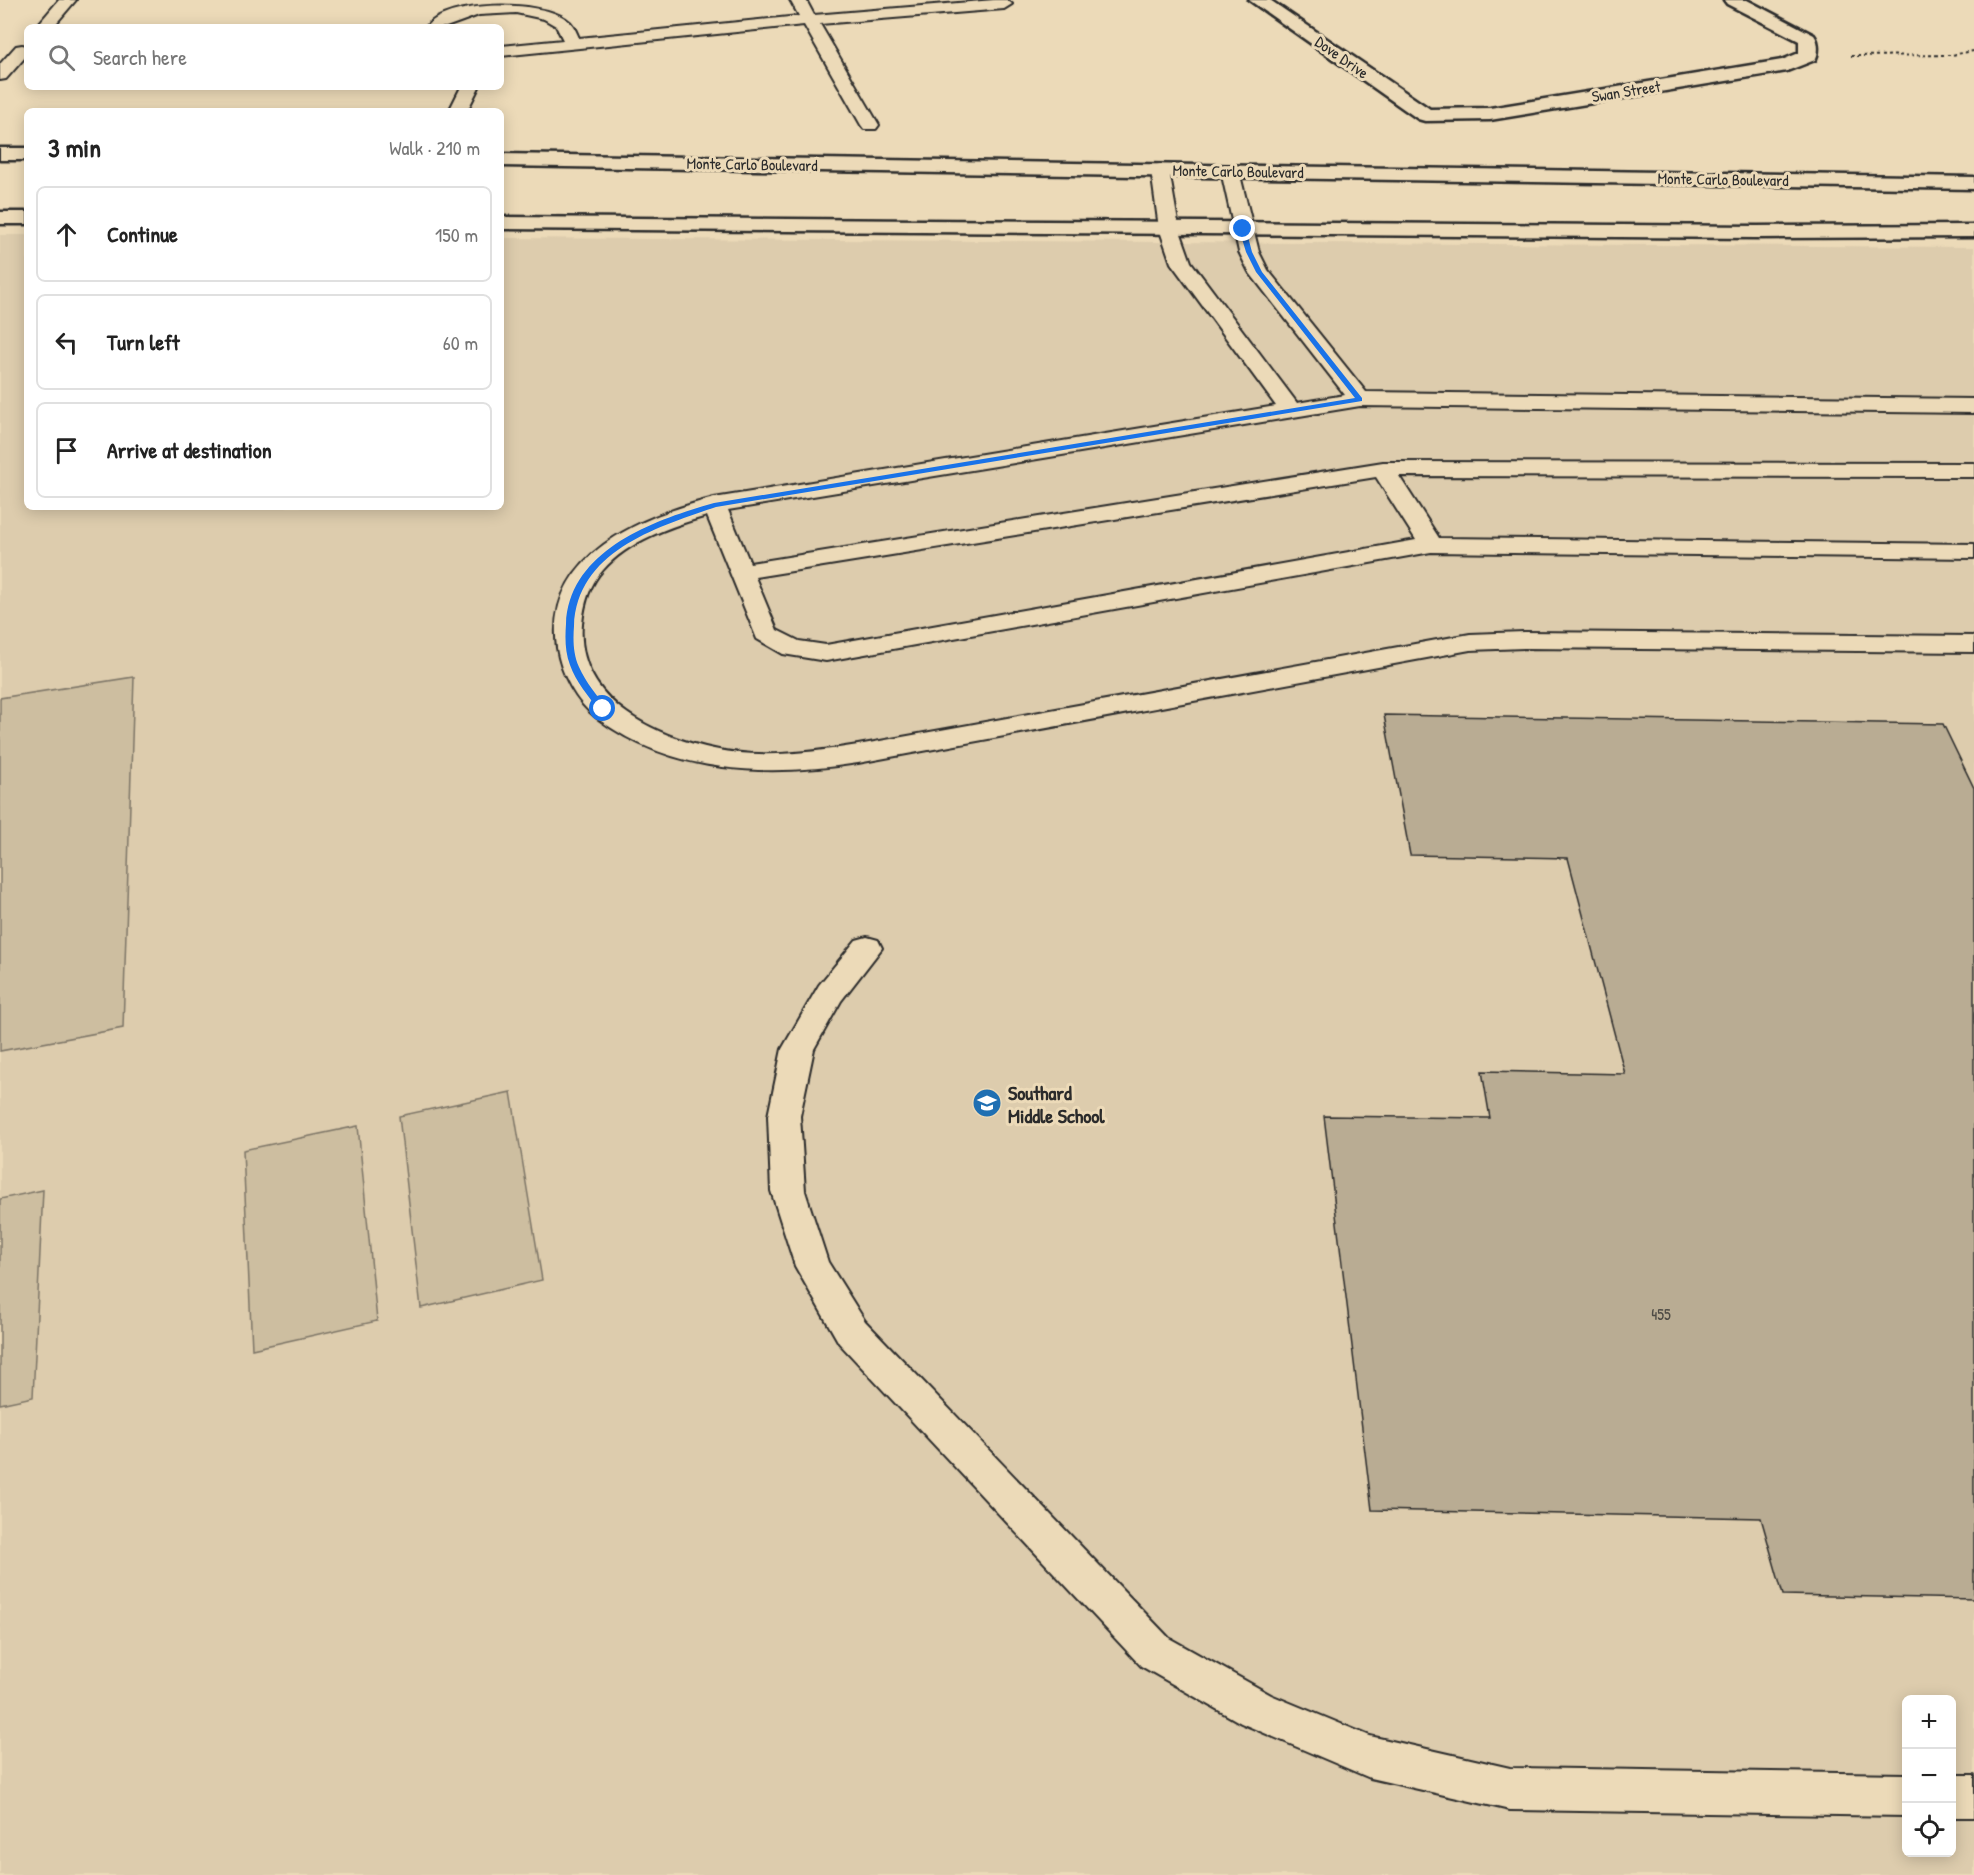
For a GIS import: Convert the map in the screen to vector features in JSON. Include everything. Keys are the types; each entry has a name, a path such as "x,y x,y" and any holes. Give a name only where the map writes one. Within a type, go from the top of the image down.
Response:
{"main road":[{"name":"Dove Drive","path":"1258,0 1425,115"},
{"path":"1733,0 1808,48"},
{"name":"Swan Street","path":"1425,115 1490,114 1787,65 1808,48"},
{"path":"0,154 24,154"},
{"name":"Monte Carlo Boulevard","path":"504,160 1974,183"},
{"path":"0,218 24,218"},
{"path":"504,223 1745,232 1974,231"}],"lane":[{"path":"47,24 68,0"},
{"path":"798,0 870,125"},
{"path":"504,51 809,20 1004,4"},
{"path":"438,24 470,11 506,8 539,12 563,24 573,44"},
{"path":"0,75 24,50"},
{"path":"460,108 468,90"},
{"path":"1160,170 1169,228 1181,263 1290,409"},
{"path":"1230,171 1249,252 1259,272 1360,399"},
{"path":"1974,406 1360,399 714,505 669,520 631,538 601,558 583,578 575,596 570,619 569,641 577,672 585,686 603,709 633,728 672,746 729,761 771,764 816,761 1470,642 1535,640 1974,644"},
{"path":"741,572 1383,469 1974,470"},
{"path":"1383,469 1431,545"},
{"path":"714,505 766,634 792,648 826,653 1431,545 1974,551"},
{"path":"867,948 830,993 798,1049 784,1116 788,1191 812,1266 852,1332 1155,1652 1257,1709 1370,1757 1510,1789 1902,1795"},
{"path":"1956,1796 1974,1796"}],"path":[{"path":"1808,48 1951,56 1974,51"}],"shaded area":[{"name":"Southard Middle School","path":"0,235 24,235 24,510 504,510 504,238 1974,247 1974,1875 0,1875"},
{"path":"134,677 123,1028 0,1051 0,698"},
{"path":"511,1092 542,1280 421,1308 399,1116"},
{"path":"358,1126 377,1321 252,1349 243,1150"},
{"path":"43,1190 33,1397 0,1404 0,1199"}],"building":[{"path":"1384,715 1943,724 1974,788 1974,1599 1783,1595 1761,1518 1372,1510 1324,1116 1490,1118 1482,1071 1625,1074 1568,858 1410,855"}],"place":[{"name":"Southard Middle School","path":"987,1103"}],"route":[{"path":"603,709 585,686 573,664 569,641 570,619 575,596 583,578 601,558 631,538 669,520 714,505 1360,399 1259,272 1249,252 1243,229"}]}
